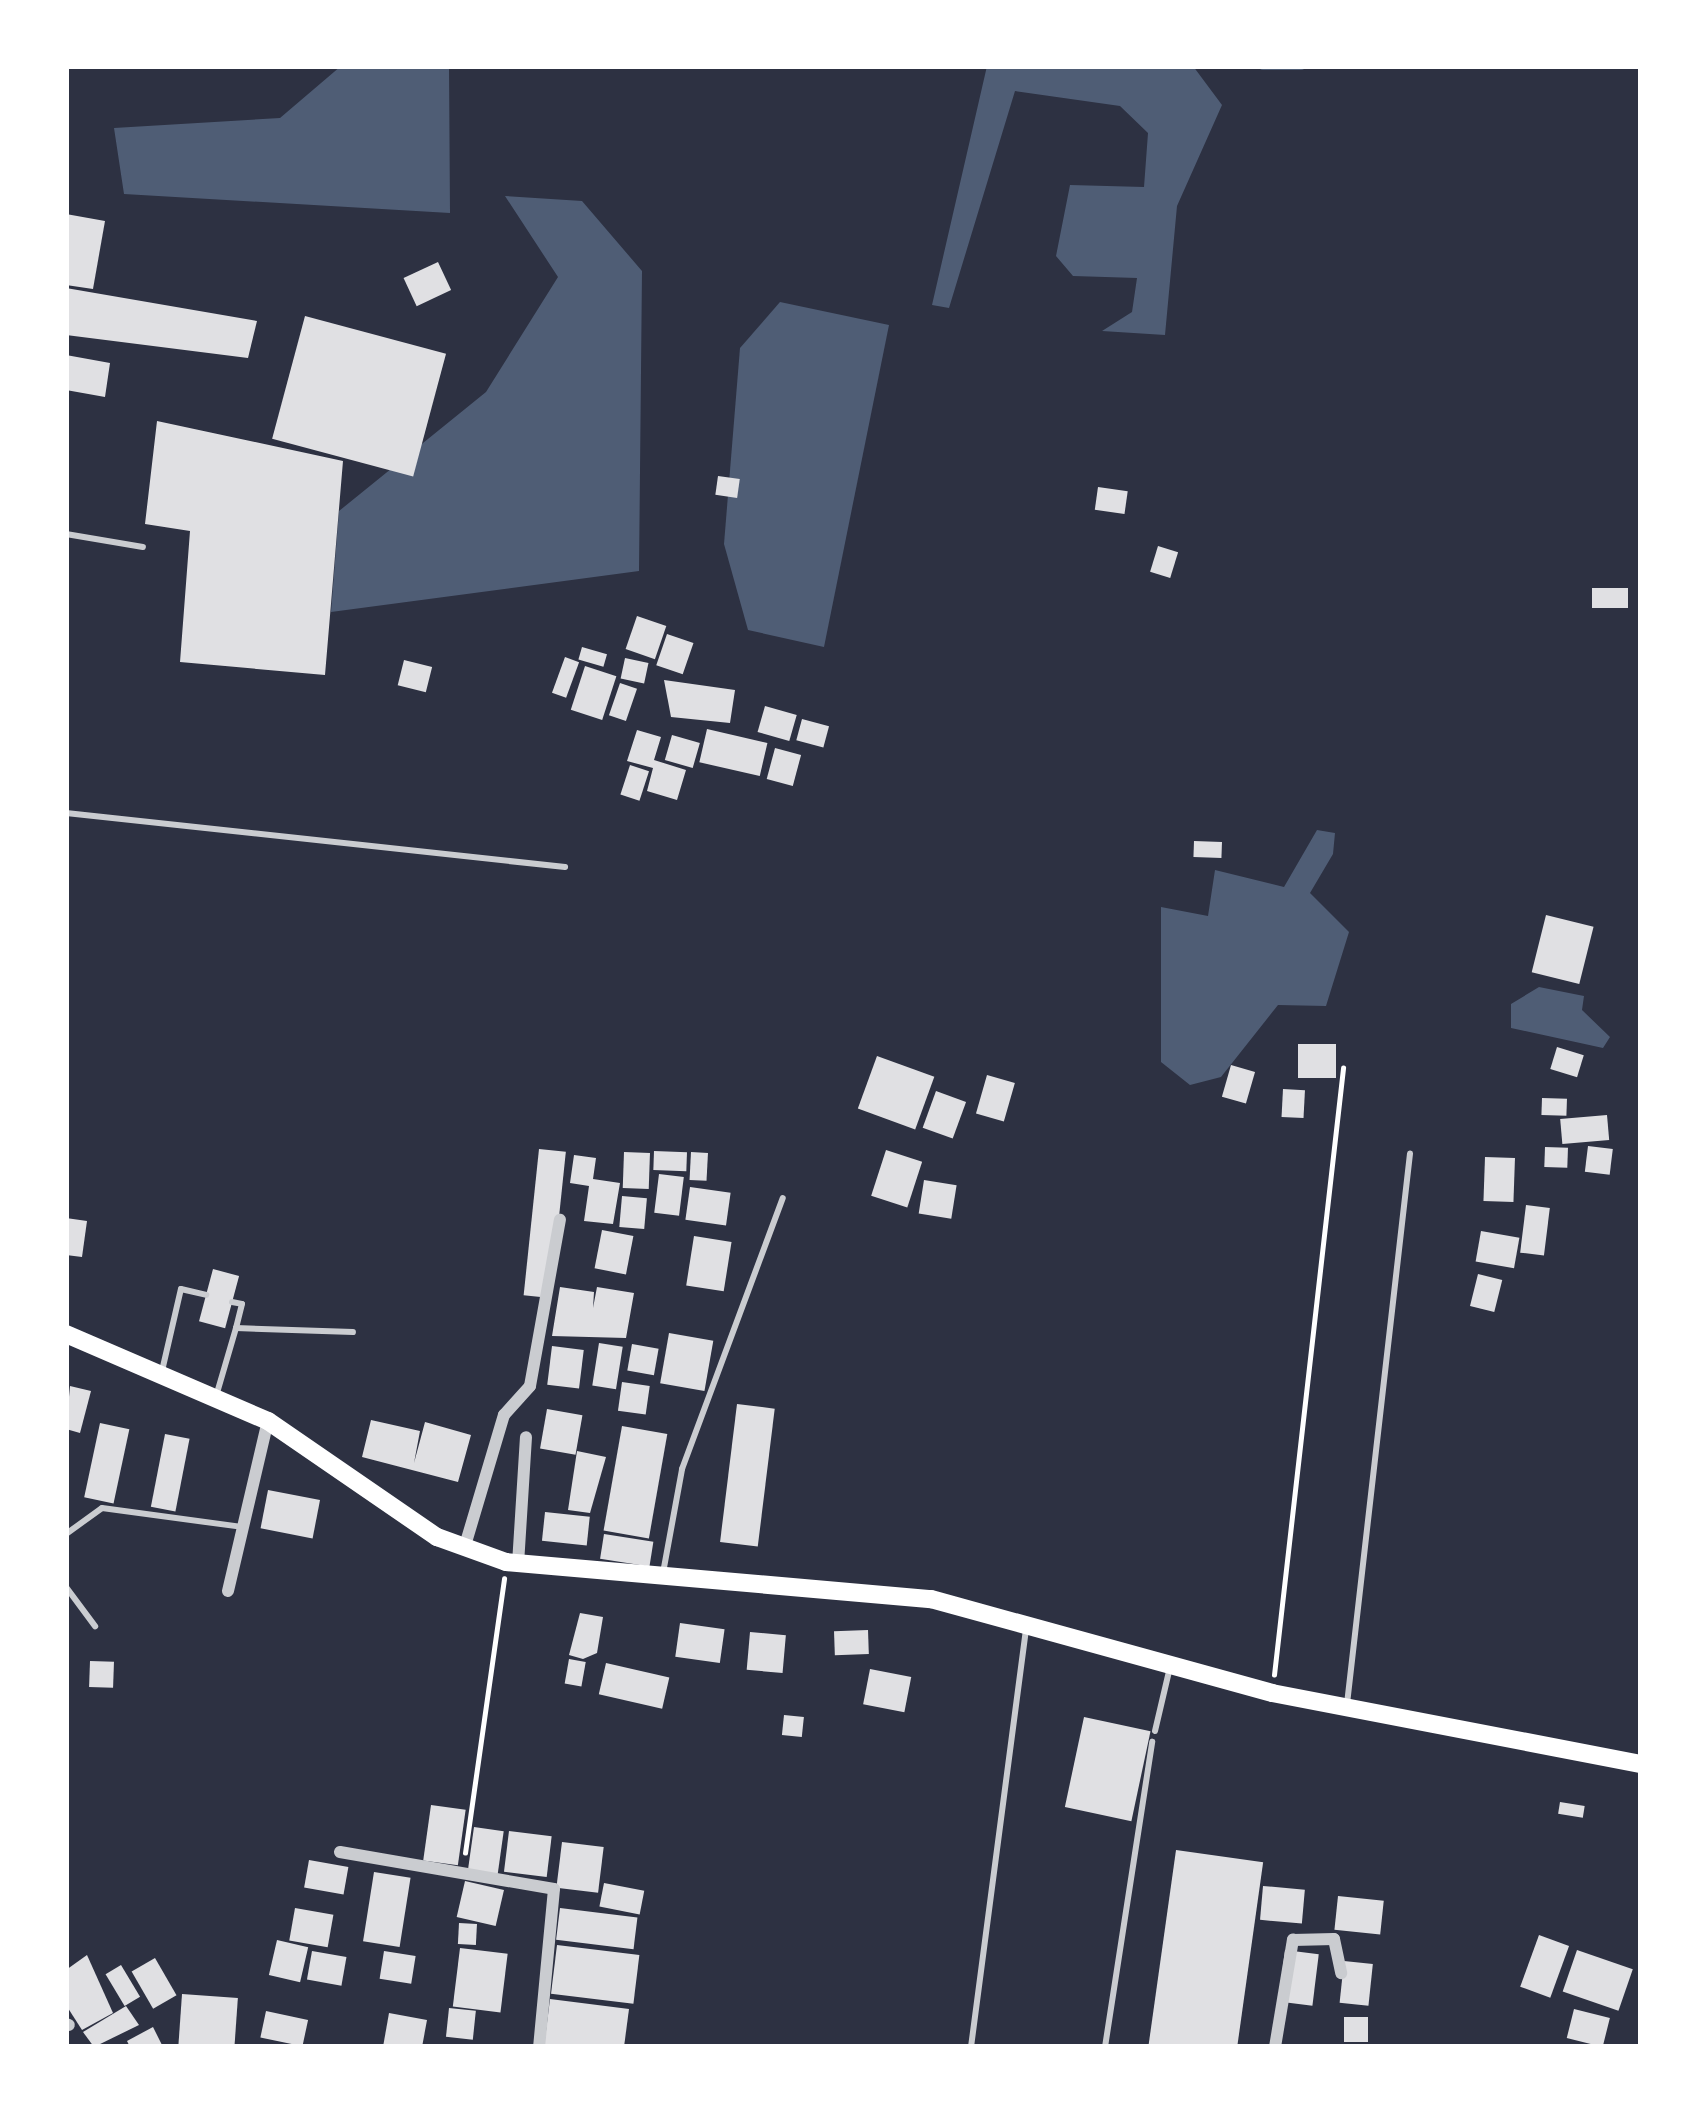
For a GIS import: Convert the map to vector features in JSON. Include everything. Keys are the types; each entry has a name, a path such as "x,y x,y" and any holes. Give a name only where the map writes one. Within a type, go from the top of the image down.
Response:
{"main road":[{"path":"66,1334 268,1421 464,1549 512,1563 931,1599 1272,1693 1641,1764"}],"street":[{"path":"464,1549 503,1414 530,1386 560,1220"},
{"path":"228,1591 268,1421"},
{"path":"512,1563 526,1437"},
{"path":"340,1852 556,1893 539,2047"},
{"path":"1274,2047 1293,1940 1334,1939 1341,1973"}],"lane":[{"path":"66,534 143,547"},
{"path":"66,813 565,867"},
{"path":"1346,1710 1410,1154"},
{"path":"662,1576 682,1469 783,1198"},
{"path":"162,1372 182,1288 206,1295"},
{"path":"216,1396 242,1304 232,1302"},
{"path":"236,1328 353,1332"},
{"path":"66,1534 102,1508 242,1526"},
{"path":"66,1588 94,1626"},
{"path":"971,2047 1026,1625"},
{"path":"1155,1731 1171,1664"},
{"path":"1105,2047 1153,1742"}],"path":[{"path":"1272,1693 1342,1068"},
{"path":"462,1877 512,1563"}],"water":[{"path":"341,66 449,66 450,213 124,194 114,128 280,118"},
{"path":"987,66 1193,66 1222,105 1177,206 1165,335 1102,331 1132,312 1137,278 1073,276 1056,256 1070,185 1144,187 1148,133 1120,106 1015,91 949,308 932,305"},
{"path":"505,196 582,201 642,271 639,571 331,612 339,511 486,392 558,277"},
{"path":"780,302 889,325 824,647 748,630 724,544 740,348"},
{"path":"1317,830 1335,833 1333,854 1310,893 1349,932 1326,1006 1278,1005 1221,1077 1190,1085 1161,1062 1161,907 1208,916 1215,870 1284,887"},
{"path":"1539,987 1584,996 1582,1010 1610,1037 1603,1048 1511,1028 1511,1004"}],"building":[{"path":"66,214 105,221 93,289 66,285"},
{"path":"438,262 451,290 417,306 404,278"},
{"path":"66,288 257,321 248,358 66,335"},
{"path":"305,316 446,354 413,476 272,439"},
{"path":"66,355 110,363 105,397 66,390"},
{"path":"157,421 343,461 325,675 180,662 190,531 145,524"},
{"path":"718,476 740,479 737,498 715,495"},
{"path":"1098,487 1128,491 1125,514 1095,510"},
{"path":"1158,546 1178,552 1170,578 1150,572"},
{"path":"1592,588 1628,588 1628,608 1592,608"},
{"path":"637,616 666,626 655,659 626,649"},
{"path":"667,634 693,643 683,674 656,665"},
{"path":"582,647 607,654 603,667 578,659"},
{"path":"565,657 579,662 566,698 552,693"},
{"path":"625,658 648,663 644,684 621,679"},
{"path":"404,660 432,667 426,692 398,685"},
{"path":"585,666 616,676 602,720 571,710"},
{"path":"664,680 735,690 730,723 671,717"},
{"path":"620,683 637,689 626,721 609,715"},
{"path":"765,706 797,715 789,741 758,732"},
{"path":"802,719 829,726 823,747 796,740"},
{"path":"707,729 767,743 760,776 699,762"},
{"path":"637,730 661,737 654,760 686,770 677,800 647,791 653,768 627,761"},
{"path":"672,735 700,743 693,768 665,760"},
{"path":"775,748 801,755 793,786 767,779"},
{"path":"630,765 649,771 639,801 620,794"},
{"path":"1194,841 1222,842 1221,858 1193,857"},
{"path":"1546,915 1594,927 1579,984 1532,972"},
{"path":"1298,1044 1336,1044 1336,1078 1298,1078"},
{"path":"1557,1047 1584,1055 1577,1077 1550,1069"},
{"path":"877,1056 934,1077 915,1129 858,1109"},
{"path":"1231,1065 1255,1072 1246,1104 1222,1097"},
{"path":"987,1075 1015,1083 1004,1121 976,1113"},
{"path":"1283,1089 1305,1090 1304,1118 1282,1117"},
{"path":"936,1091 966,1102 953,1139 923,1128"},
{"path":"1542,1098 1567,1099 1566,1116 1541,1115"},
{"path":"1607,1115 1609,1140 1562,1144 1560,1119"},
{"path":"1588,1146 1613,1149 1610,1175 1585,1172"},
{"path":"1545,1147 1568,1148 1567,1168 1544,1167"},
{"path":"539,1149 566,1152 550,1298 524,1295"},
{"path":"886,1150 922,1162 907,1207 871,1196"},
{"path":"654,1151 687,1152 686,1171 653,1170"},
{"path":"624,1152 650,1153 649,1189 623,1188"},
{"path":"691,1152 708,1153 707,1181 690,1180"},
{"path":"574,1155 596,1158 593,1179 620,1183 613,1224 584,1221 589,1186 570,1183"},
{"path":"1485,1157 1515,1158 1513,1202 1483,1201"},
{"path":"659,1174 684,1177 679,1216 654,1213"},
{"path":"924,1180 957,1185 951,1219 919,1214"},
{"path":"690,1187 731,1193 726,1225 685,1220"},
{"path":"622,1196 647,1198 644,1229 619,1227"},
{"path":"1526,1205 1550,1208 1544,1256 1520,1253"},
{"path":"66,1218 87,1221 82,1257 66,1255"},
{"path":"602,1230 633,1236 626,1274 595,1268"},
{"path":"1481,1231 1519,1238 1514,1268 1476,1262"},
{"path":"694,1236 732,1242 724,1291 686,1285"},
{"path":"213,1269 239,1276 225,1328 199,1321"},
{"path":"1478,1274 1502,1280 1494,1312 1470,1306"},
{"path":"560,1287 594,1292 593,1308 597,1287 634,1293 626,1338 552,1336"},
{"path":"669,1333 713,1341 704,1391 660,1383"},
{"path":"599,1343 623,1347 616,1389 592,1385"},
{"path":"632,1344 659,1349 654,1375 627,1371"},
{"path":"552,1346 584,1350 579,1389 547,1385"},
{"path":"622,1382 650,1386 646,1415 618,1411"},
{"path":"70,1386 91,1391 80,1433 66,1429"},
{"path":"737,1404 775,1409 758,1547 720,1542"},
{"path":"547,1409 582,1415 576,1455 540,1448"},
{"path":"371,1420 420,1431 414,1463 425,1422 471,1435 458,1482 362,1457"},
{"path":"100,1423 129,1429 114,1504 84,1497"},
{"path":"622,1426 667,1434 649,1538 604,1530"},
{"path":"165,1434 190,1439 175,1511 151,1507"},
{"path":"577,1451 606,1457 590,1513 568,1510"},
{"path":"268,1490 320,1500 313,1538 261,1528"},
{"path":"545,1512 590,1517 587,1546 542,1541"},
{"path":"604,1534 653,1542 649,1567 600,1559"},
{"path":"580,1613 603,1617 597,1653 583,1659 569,1655"},
{"path":"680,1623 725,1629 720,1663 675,1657"},
{"path":"868,1630 869,1654 835,1655 834,1631"},
{"path":"750,1632 786,1635 783,1673 747,1670"},
{"path":"569,1659 586,1662 581,1687 565,1684"},
{"path":"90,1661 114,1662 113,1688 89,1687"},
{"path":"606,1663 669,1678 662,1709 599,1694"},
{"path":"870,1669 911,1677 904,1712 863,1704"},
{"path":"784,1715 804,1717 802,1737 782,1735"},
{"path":"1084,1717 1151,1731 1131,1821 1065,1807"},
{"path":"1560,1802 1585,1806 1583,1818 1558,1814"},
{"path":"431,1805 466,1810 458,1865 423,1860"},
{"path":"474,1827 504,1831 498,1875 468,1871"},
{"path":"509,1831 552,1836 547,1877 504,1872"},
{"path":"562,1842 604,1847 598,1893 556,1888"},
{"path":"1176,1850 1263,1862 1237,2047 1148,2047"},
{"path":"309,1860 348,1867 344,1895 304,1888"},
{"path":"374,1872 411,1878 400,1947 363,1941"},
{"path":"465,1881 504,1890 496,1926 457,1917"},
{"path":"604,1883 644,1891 640,1914 599,1907"},
{"path":"1263,1886 1305,1890 1302,1924 1260,1920"},
{"path":"1338,1896 1384,1901 1380,1935 1334,1930"},
{"path":"295,1908 333,1915 328,1947 289,1940"},
{"path":"560,1908 637,1918 634,1949 556,1940"},
{"path":"459,1923 477,1924 476,1945 458,1944"},
{"path":"1539,1935 1569,1946 1550,1998 1520,1987"},
{"path":"277,1940 308,1947 300,1982 269,1975"},
{"path":"557,1945 639,1955 633,2004 551,1994"},
{"path":"460,1948 508,1954 500,2012 453,2007"},
{"path":"1285,1950 1319,1954 1312,2006 1279,2002"},
{"path":"1577,1950 1633,1969 1618,2011 1563,1992"},
{"path":"312,1951 346,1957 341,1986 307,1980"},
{"path":"384,1951 416,1956 411,1984 380,1979"},
{"path":"87,1955 113,2013 82,2030 66,2005 66,1970"},
{"path":"155,1958 176,1995 153,2009 132,1972"},
{"path":"1344,1961 1373,1964 1368,2006 1340,2003"},
{"path":"121,1965 140,1997 125,2006 106,1974"},
{"path":"182,1994 238,1998 234,2047 178,2047"},
{"path":"550,1999 629,2009 624,2047 544,2047"},
{"path":"126,2006 139,2025 94,2047 83,2032"},
{"path":"449,2008 476,2011 473,2040 446,2037"},
{"path":"1574,2009 1610,2018 1603,2047 1567,2038"},
{"path":"266,2011 308,2020 302,2046 260,2037"},
{"path":"389,2013 427,2020 422,2047 383,2047"},
{"path":"1344,2017 1368,2017 1368,2042 1344,2042"},
{"path":"153,2027 163,2047 130,2047 127,2041"}],"waterway":[{"path":"1263,66 1301,66"}]}
